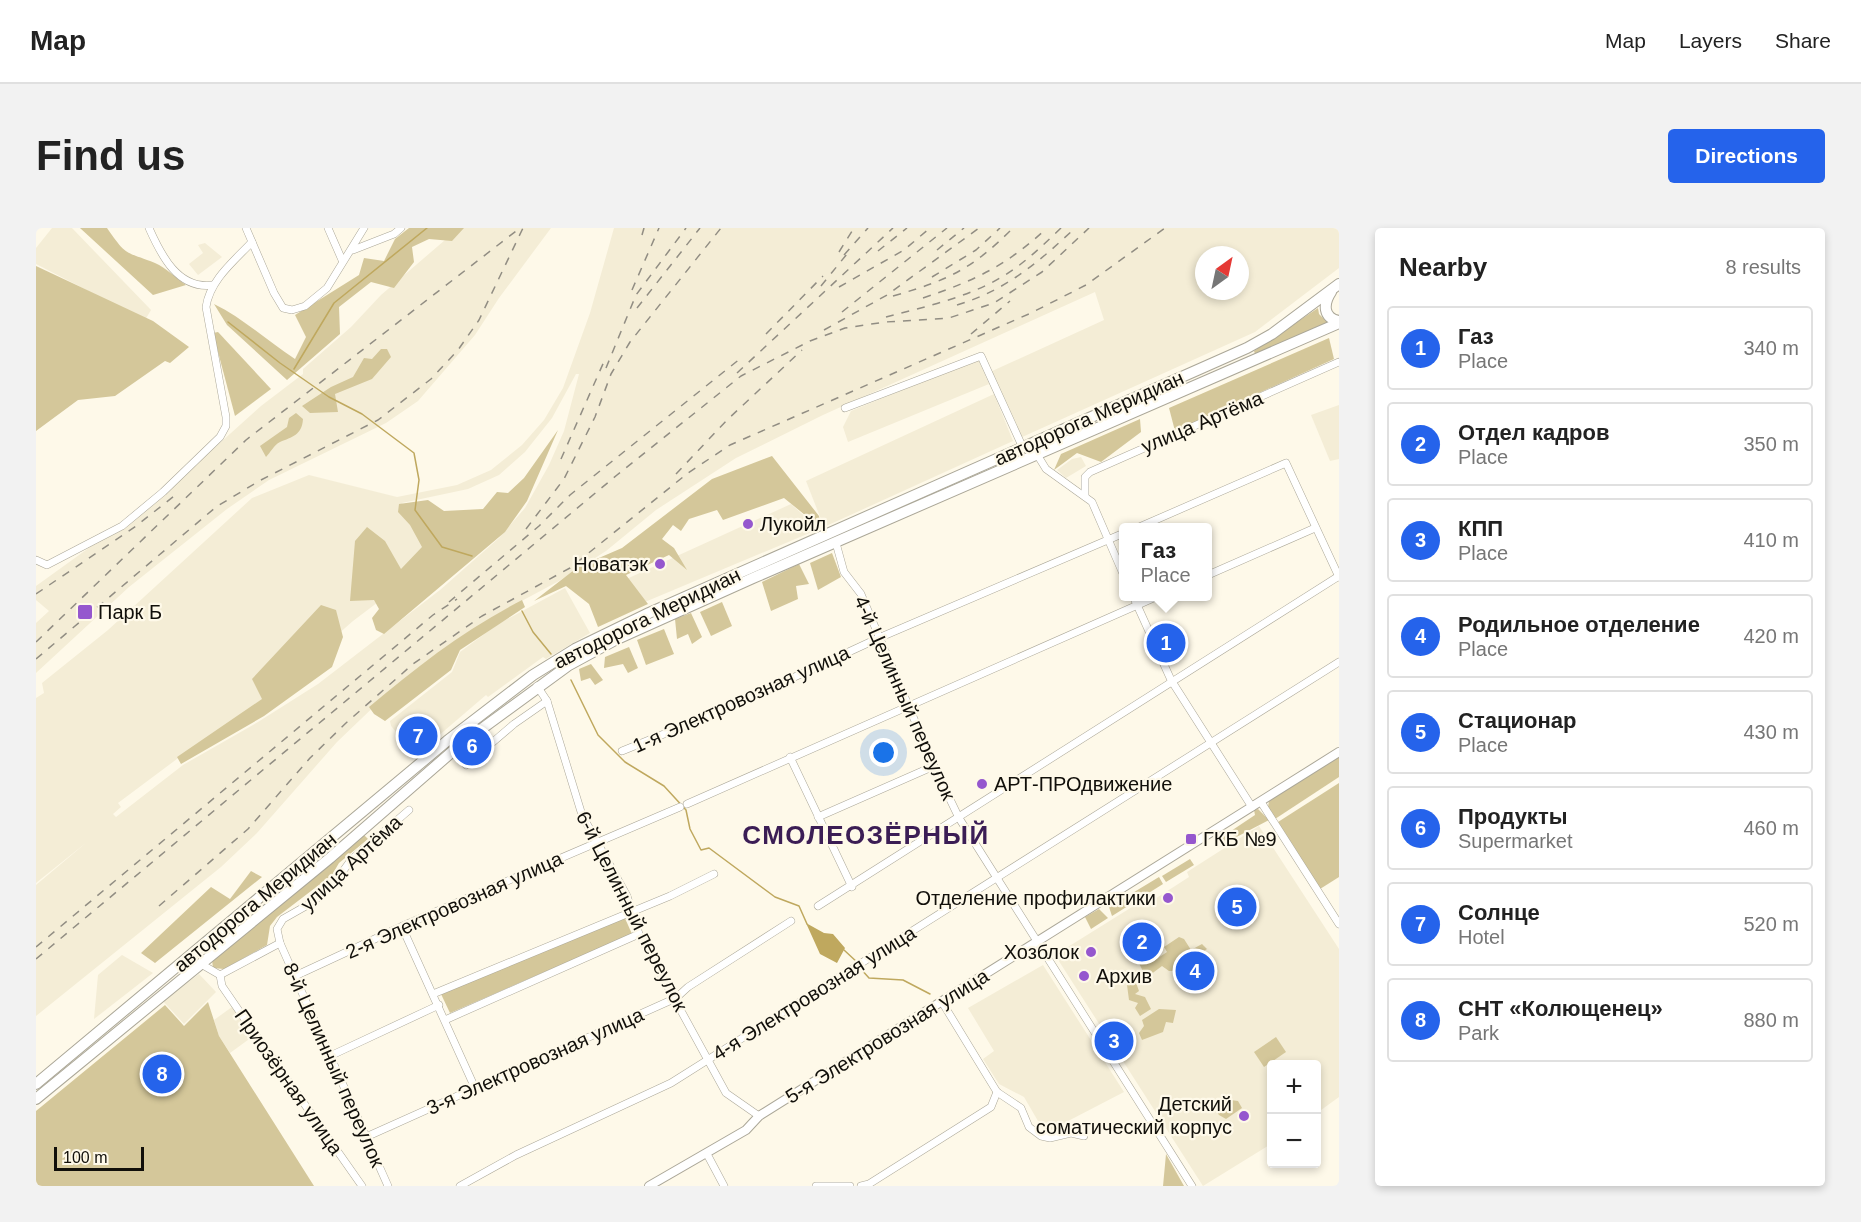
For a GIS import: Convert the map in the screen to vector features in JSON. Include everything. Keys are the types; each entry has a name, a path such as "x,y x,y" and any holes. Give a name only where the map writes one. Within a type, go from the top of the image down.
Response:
{"main road":[{"path":"1337,286 1325,307 1329,316 1339,322"},
{"name":"автодорога Меридиан","path":"36,1099 330,858 574,649 649,613 1262,340 1337,286"},
{"name":"автодорога Меридиан","path":"36,1084 447,741 534,682 615,640 1339,322"},
{"path":"193,955 201,964"}],"street":[{"path":"149,228 160,253 176,273 200,286 213,285"},
{"path":"246,228 274,293 283,308 292,310 305,306 327,288 337,275 342,260 353,250 394,234 401,228"},
{"path":"328,228 342,260"},
{"path":"353,250 364,228"},
{"path":"36,560 38,563 47,565 122,526 163,492 220,437 226,426 226,417 206,307 213,285 252,242"},
{"path":"845,408 981,356 1023,448"},
{"name":"улица Артёма","path":"1085,496 1085,477 1090,472 1339,362"},
{"path":"1038,456 1047,469 1092,502 1119,564"},
{"path":"818,906 852,887 1171,680 1339,576 1286,463 1148,523"},
{"path":"1212,573 1315,528"},
{"name":"1-я Электровозная улица","path":"622,751 723,710 880,637 1119,535"},
{"name":"4-й Целинный переулок","path":"836,543 844,572 861,594 934,766 959,818 1192,1186"},
{"path":"1135,601 1171,680 1252,807"},
{"name":"2-я Электровозная улица","path":"295,976 402,927 1149,601"},
{"name":"4-я Электровозная улица","path":"460,1186 516,1155 672,1083 1339,663"},
{"name":"6-й Целинный переулок","path":"534,682 547,701 582,815 627,896 639,934 726,1093 759,1116"},
{"path":"466,765 514,724 547,701"},
{"name":"5-я Электровозная улица","path":"649,1186 746,1130 759,1116 1339,753"},
{"path":"790,757 852,887"},
{"path":"818,817 934,766"},
{"path":"1261,802 1339,924"},
{"name":"улица Артёма","path":"280,943 277,929 284,919 313,902 335,882 351,860 409,810"},
{"path":"433,994 630,910 670,896 714,874"},
{"name":"3-я Электровозная улица","path":"366,1137 676,998 687,987 791,921"},
{"path":"402,927 475,1088"},
{"path":"445,1020 639,934"},
{"path":"201,964 220,975 280,943"},
{"name":"8-й Целинный переулок","path":"280,943 388,1186"},
{"name":"Приозёрная улица","path":"220,975 222,986 362,1186"},
{"path":"942,1002 998,1092 1015,1102 1029,1127 1041,1136 1050,1138 1071,1133 1084,1136"},
{"path":"330,1056 439,1005"},
{"path":"861,1186 868,1184 991,1107 998,1092"},
{"path":"707,1154 724,1186"},
{"path":"816,1186 839,1184 850,1186"}],"shaded area":[{"path":"52,228 72,228 151,310 145,320 36,264 36,248"},
{"path":"80,228 107,228 127,252 159,265 186,285 153,295"},
{"path":"409,228 464,228 452,241 429,239 412,247 414,262 394,288 371,282 339,307 340,334 287,380 227,325 214,304 235,316 295,359 306,337 295,315 359,275 364,258 384,261 395,239"},
{"path":"459,228 551,228 499,298 475,335 418,401 386,423 269,480 227,509 129,587 36,673 36,623 49,611 36,600 36,586 161,496 261,406 303,374 303,369 351,327 381,295"},
{"path":"614,228 1339,228 1339,268 1255,332 1020,438 990,372 1104,320 1095,292 823,415 736,458 656,510 606,551 559,581 501,612 385,696 337,742 257,833 221,867 36,1016 36,885 87,842 36,883 36,698 44,693 42,683 108,630 252,498 309,475 397,497 457,485 491,470 522,445 544,420 563,388 590,313","holes":["576,374 579,374 564,431 549,465 525,508 499,538 440,590 318,684 183,765 116,817 113,814 121,807 118,803 197,744 263,700 353,621 394,590 437,548 402,503 468,489 499,475 525,452 552,418"]},
{"path":"205,243 222,257 198,275 189,264 203,253 198,245"},
{"path":"36,266 153,321 189,347 170,363 165,361 115,396 78,400 36,431"},
{"path":"1318,308 1319,314 1328,323 1255,354 1254,351"},
{"path":"218,332 271,389 235,416 213,333"},
{"path":"1329,338 1334,359 1175,431 1169,408"},
{"path":"381,349 387,349 391,357 372,379 335,394 338,412 310,413 302,406 331,387 353,377 364,358 372,359"},
{"path":"978,359 989,384 848,442 843,427 851,411"},
{"path":"994,394 1013,441 824,527 806,481"},
{"path":"1339,405 1339,459 1330,461 1311,415"},
{"path":"296,413 303,419 301,429 292,437 278,443 266,457 260,446 287,427 289,418"},
{"path":"1140,419 1141,432 1101,462 1077,453 1054,470 1061,454"},
{"path":"558,430 527,501 505,532 384,634 376,630 372,618 379,609 374,600 350,601 355,541 367,527 385,541 401,569 422,547 410,525 398,512 399,504 428,500 444,511 483,509 497,492 508,493 524,478"},
{"path":"772,456 819,516 821,528 784,498 723,520 717,510 689,519 681,531 673,525 662,539 674,548 687,570 669,555 626,575 648,604 598,627 589,604 566,586 534,601 578,567 622,548 712,479"},
{"path":"1081,457 1086,466 1066,478 1057,470 1072,459"},
{"path":"791,504 819,529 633,607 620,582"},
{"path":"832,553 841,577 818,590 810,563"},
{"path":"799,564 809,584 796,586 798,599 771,611 762,582"},
{"path":"565,588 590,633 546,659 543,657 488,697 486,695 416,755 391,726 390,721 452,672 460,652 498,624"},
{"path":"522,600 525,607 460,650 451,670 385,721 374,714 369,707 424,663 481,623"},
{"path":"722,602 732,626 711,636 700,612"},
{"path":"321,605 336,610 343,637 332,667 264,716 181,764 177,757 262,699 252,679"},
{"path":"691,613 702,637 692,644 688,634 677,639 675,619"},
{"path":"664,629 674,654 646,665 637,640"},
{"path":"629,647 638,668 628,673 623,664 604,668 605,657"},
{"path":"591,664 603,680 595,685 590,678 581,681 579,669"},
{"path":"1339,757 1339,777 1275,819 1268,807 1269,801"},
{"path":"1339,783 1339,877 1320,889 1278,822"},
{"path":"1258,809 1269,820 1225,843 1222,837 1255,815 1254,810"},
{"path":"1259,826 1339,949 1339,1097 1321,1110 1321,1060 1267,1060 1267,1146 1203,1186 1055,955 1140,902 1144,906 1189,877 1187,872"},
{"path":"364,835 368,839 339,863 332,875 277,917 270,926 267,945 224,969 213,968 212,960"},
{"path":"1190,859 1194,865 1166,882 1162,876"},
{"path":"251,871 262,877 155,963 141,953 211,887 230,899"},
{"path":"1159,877 1163,884 1112,916 1108,904 1111,906"},
{"path":"1099,909 1108,918 1091,929 1085,917"},
{"path":"624,916 632,934 450,1013 441,994"},
{"path":"806,923 824,933 833,934 845,948 837,963 820,954"},
{"path":"1179,937 1184,939 1191,950 1202,944 1207,949 1175,971 1169,971 1162,966 1146,978 1139,963 1149,957 1155,960 1167,952 1164,947"},
{"path":"122,955 153,973 94,1019 98,975"},
{"path":"1043,965 1124,1092 1045,1133 1024,1097 999,1084 983,1059 994,1051 968,1008"},
{"path":"199,974 216,992 184,1024 163,1001"},
{"path":"1135,980 1139,991 1135,994 1145,997 1151,1009 1140,1016 1135,1008 1138,1003 1129,1000 1127,985"},
{"path":"208,1002 219,1036 314,1186 36,1186 36,1111 165,1005 184,1026"},
{"path":"232,1007 252,1037 230,1053 219,1036 214,1020"},
{"path":"1159,1009 1176,1010 1173,1023 1166,1022 1163,1032 1142,1040 1139,1033 1144,1026 1142,1020"},
{"path":"1276,1037 1286,1052 1274,1060 1267,1060 1267,1065 1264,1067 1254,1052"},
{"path":"1224,1099 1238,1101 1242,1108 1226,1119 1219,1115 1213,1106"},
{"path":"1166,1154 1184,1186 1163,1186"}],"waterway":[{"path":"294,369 334,303 427,228"},
{"path":"228,322 280,363 329,397 362,414 414,453 419,480 415,510 442,547 472,556"},
{"path":"522,611 533,632 551,654"},
{"path":"571,680 598,735 625,762 664,786 686,810 690,829 701,850 709,848 775,897 799,906 807,924"},
{"path":"844,950 858,963"},
{"path":"860,968 869,978 903,980 930,994"}],"railway":[{"path":"36,642 246,440 520,228"},
{"path":"36,659 216,507 259,481 378,420 431,379 458,350 479,320 523,228"},
{"path":"642,235 644,228"},
{"path":"632,290 659,228"},
{"path":"606,368 636,295 686,228"},
{"path":"637,308 700,228"},
{"path":"526,529 564,479 595,417 611,374 630,342 721,228"},
{"path":"839,252 854,228"},
{"path":"844,255 868,228"},
{"path":"737,373 893,228"},
{"path":"878,251 907,228"},
{"path":"839,287 904,250 930,228"},
{"path":"842,312 947,228"},
{"path":"937,250 964,228"},
{"path":"824,330 887,295 979,228"},
{"path":"932,277 976,250 1000,228"},
{"path":"893,296 930,284 959,271 985,254 1013,228"},
{"path":"923,298 959,285 990,270 1018,252 1047,228"},
{"path":"886,317 944,301 987,285 1024,261 1061,228"},
{"path":"957,305 991,292 1020,274 1075,228"},
{"path":"36,959 617,475 741,376 810,341 845,328 885,322 949,318 994,303 1042,272 1089,228"},
{"path":"159,906 248,829 310,758 413,664 482,616 570,568 688,473 730,445 1031,313 1086,285 1165,228"},
{"path":"821,286 851,249"},
{"path":"766,334 823,276"},
{"path":"971,334 1010,301"},
{"path":"676,474 727,420 802,350"},
{"path":"561,459 606,357"},
{"path":"449,602 539,526 570,495 741,358"},
{"path":"36,594 136,526 178,493"},
{"path":"36,947 433,615 457,599"}],"place":[{"name":"Лукойл","path":"748,524"},
{"name":"Новатэк","path":"660,564"},
{"name":"Парк Б","path":"85,612"},
{"name":"Газ","path":"1166,643"},
{"name":"Солнце","path":"418,736"},
{"name":"Продукты","path":"472,746"},
{"name":"АРТ-ПРОдвижение","path":"982,784"},
{"name":"ГКБ №9","path":"1191,839"},
{"name":"Отделение профилактики","path":"1168,898"},
{"name":"Стационар","path":"1237,907"},
{"name":"Отдел кадров","path":"1142,942"},
{"name":"Хозблок","path":"1091,952"},
{"name":"Родильное отделение","path":"1195,971"},
{"name":"Архив","path":"1084,976"},
{"name":"КПП","path":"1114,1041"},
{"name":"СНТ «Колющенец»","path":"162,1074"},
{"name":"Детский соматический корпус","path":"1244,1116"}],"district":[{"name":"СМОЛЕОЗЁРНЫЙ","path":"866,835"}]}
